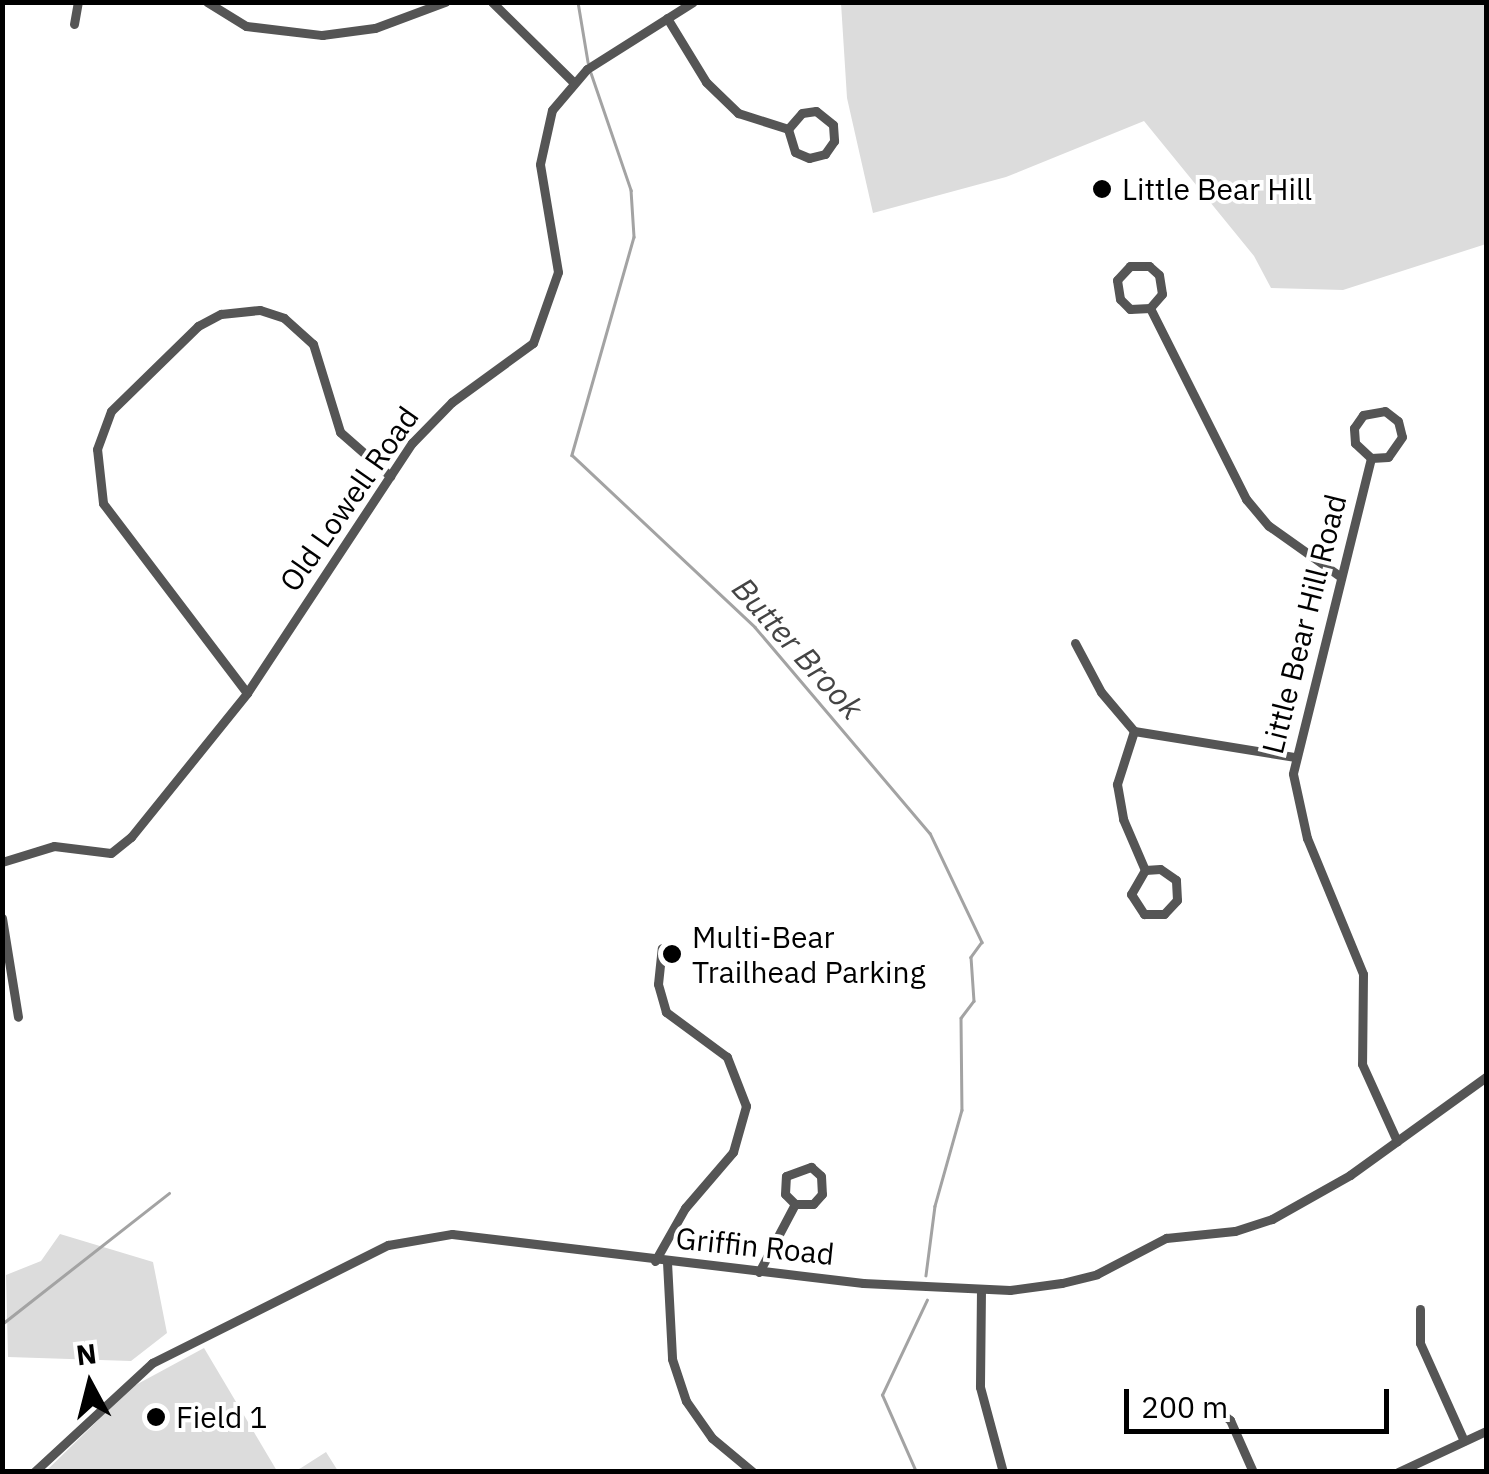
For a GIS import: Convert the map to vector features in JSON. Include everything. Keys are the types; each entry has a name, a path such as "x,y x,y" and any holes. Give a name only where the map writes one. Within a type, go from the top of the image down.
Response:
{"street":[{"path":"74,24 78,2"},
{"path":"207,2 246,26 322,36 375,28 445,2"},
{"path":"492,2 574,82"},
{"name":"Old Lowell Road","path":"2,862 54,846 98,854 119,848 247,693 390,476 432,420 519,360 544,326 558,272 541,188 542,136 574,82 694,2"},
{"path":"668,18 727,104 761,125 788,129"},
{"path":"816,111 829,118 834,141 825,154 810,158 795,152 788,129 802,112 816,111"},
{"path":"1130,266 1149,266 1162,280 1162,294 1150,308 1135,310 1120,299 1117,280 1130,266"},
{"path":"1150,308 1254,511 1340,577"},
{"path":"247,693 103,503 97,449 112,412 198,326 221,314 260,310 295,325 313,344 340,432 390,476"},
{"name":"Little Bear Hill Road","path":"1370,412 1385,412 1398,421 1400,445 1388,457 1372,458 1355,443 1354,428 1370,412"},
{"name":"Little Bear Hill Road","path":"1372,458 1294,757 1300,820 1363,974 1362,1064 1398,1140"},
{"path":"1075,643 1101,692 1134,731 1294,757"},
{"path":"1134,731 1121,759 1117,795 1145,870"},
{"path":"1145,870 1165,870 1178,885 1175,904 1164,914 1144,914 1132,899 1132,884 1145,870"},
{"path":"2,918 18,1018"},
{"path":"662,948 658,984 666,1012 726,1057 741,1081 746,1118 733,1152 685,1208 661,1261 672,1359 686,1401 712,1438 752,1472"},
{"name":"Griffin Road","path":"34,1472 152,1363 388,1245 452,1234 759,1272 981,1289 1082,1280 1166,1238 1256,1226 1324,1192 1486,1077"},
{"path":"759,1272 795,1204 820,1198 823,1180 815,1169 801,1166 786,1176 785,1194 795,1204"},
{"path":"981,1289 980,1388 1003,1472"},
{"path":"1420,1309 1420,1343 1464,1441"},
{"path":"1210,1404 1230,1420 1254,1472"},
{"path":"1398,1472 1486,1431"}],"shaded area":[{"path":"841,3 1486,3 1486,244 1343,290 1271,288 1254,256 1144,121 1006,177 873,213 847,98"},
{"path":"60,1234 153,1262 167,1333 131,1361 8,1357 6,1275 41,1261"},
{"path":"204,1348 277,1471 45,1472 132,1387"},
{"path":"326,1452 338,1471 295,1471 301,1468"}],"waterway":[{"name":"Butter Brook","path":"578,2 588,62"},
{"name":"Butter Brook","path":"591,73 631,190 634,237 572,455 755,627 930,833 982,942 971,957 974,1001 961,1018 962,1110 935,1206 926,1275"},
{"path":"2,1324 169,1193"},
{"name":"Butter Brook","path":"916,1472 882,1395 927,1300"}],"place":[{"name":"Little Bear Hill","path":"1102,189"},
{"name":"Multi-Bear Trailhead Parking","path":"672,954"},
{"name":"Field 1","path":"156,1417"}]}
